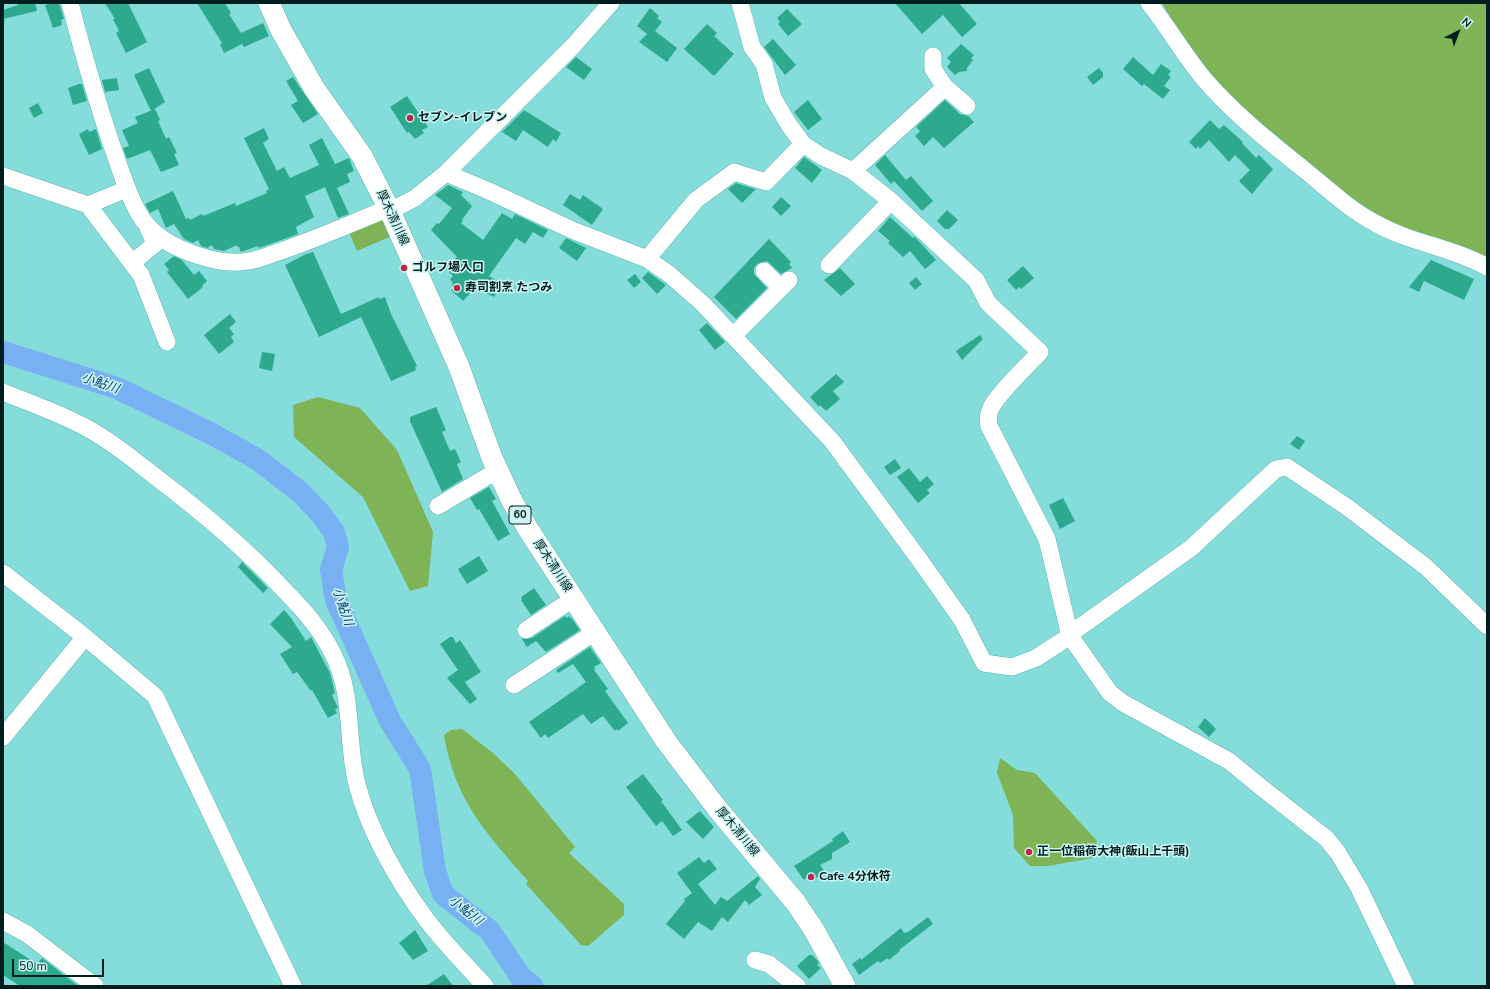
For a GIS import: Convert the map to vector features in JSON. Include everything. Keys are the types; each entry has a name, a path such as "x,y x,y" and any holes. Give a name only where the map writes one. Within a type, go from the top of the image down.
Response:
{"main road":[{"name":"厚木清川線","path":"269,3 281,30 314,88 362,156 390,211 459,367 500,476 528,529 671,747 716,807 796,903 814,930 845,986"}],"street":[{"path":"70,3 104,126 127,189 147,225 171,243 204,258 227,262 249,262 304,243 382,211 390,211 416,198 446,173 574,45 611,3"},
{"path":"740,3 752,47 764,64 773,98 788,125 803,144 821,156 853,171 891,201 976,280 988,303 1040,352 997,400 990,410 988,418 989,426 1047,539 1070,635 1098,678 1110,692 1123,703 1229,761 1328,839 1359,888 1406,986"},
{"path":"1149,3 1184,53 1220,96 1261,134 1331,192 1374,223 1395,233 1441,247 1487,267"},
{"path":"933,56 933,69 945,87 966,106"},
{"path":"853,171 945,87"},
{"path":"647,258 696,200 734,172 766,182 803,144"},
{"path":"446,173 489,191 572,230 647,258 669,274 703,304 832,441 962,620 984,663 1012,667 1036,658 1191,548 1276,469 1281,467 1287,467 1347,507 1414,558 1487,626"},
{"path":"3,176 88,205 142,275 167,342"},
{"path":"88,205 127,189"},
{"path":"829,265 891,201"},
{"path":"133,262 155,244 147,230 147,225"},
{"path":"733,336 785,284 764,271"},
{"path":"3,392 83,426 110,442 187,500 261,565 316,625 333,653 343,678 348,700 352,756 356,781 371,825 400,880 426,920 485,986"},
{"path":"438,506 488,476 500,476"},
{"path":"3,573 85,637 155,696 293,986"},
{"path":"526,630 573,599"},
{"path":"514,685 595,632"},
{"path":"3,737 85,637"},
{"path":"3,921 27,934 91,985"},
{"path":"755,960 769,964 797,986"}],"green space":[{"path":"1162,3 1487,3 1487,259 1396,225 1357,202 1237,103 1216,81 1190,49"},
{"path":"384,218 392,236 357,251 348,230"},
{"path":"318,397 360,408 397,450 433,532 428,586 410,591 363,497 294,437 293,405"},
{"path":"462,729 493,753 515,774 575,847 569,853 624,904 624,915 588,946 581,945 526,884 528,881 486,831 464,798 449,758 444,735 451,730"},
{"path":"1000,758 1017,770 1035,773 1097,841 1093,858 1048,866 1030,866 1014,848 1013,815 997,773"}],"building":[{"path":"18,3 35,3 37,11 3,19 3,10 18,5"},
{"path":"59,3 64,19 61,20 62,25 53,28 45,5"},
{"path":"105,3 128,3 147,42 126,53 116,33 119,31 113,19 115,19"},
{"path":"197,3 225,3 231,13 229,14 241,33 263,23 269,36 244,47 242,44 224,53 220,44 222,43"},
{"path":"895,3 959,3 977,24 962,37 943,15 922,34"},
{"path":"650,8 659,16 657,18 662,22 655,31 677,48 667,62 639,42 647,34 637,26"},
{"path":"787,9 802,24 788,36 778,24 780,22 777,18"},
{"path":"707,24 717,33 714,36 734,54 714,76 684,49"},
{"path":"773,39 796,65 785,75 764,47"},
{"path":"961,44 974,55 971,58 973,60 967,68 967,71 959,72 955,75 947,67 951,62 947,58"},
{"path":"576,57 592,69 584,80 566,67"},
{"path":"1133,57 1153,75 1161,64 1171,71 1168,75 1171,77 1164,86 1170,90 1163,99 1144,84 1142,86 1123,69"},
{"path":"149,68 165,102 151,111 134,75"},
{"path":"1099,68 1103,73 1103,77 1093,85 1087,77"},
{"path":"293,77 318,114 303,123 291,105 298,101 286,81"},
{"path":"117,78 119,90 105,92 102,80"},
{"path":"82,84 87,101 73,105 68,88"},
{"path":"407,96 428,127 422,130 424,133 415,139 409,132 407,133 390,107"},
{"path":"808,100 822,119 808,130 794,112"},
{"path":"945,100 960,114 968,116 974,122 944,148 933,137 924,146 915,136 920,131 916,127"},
{"path":"38,103 43,113 34,118 29,108"},
{"path":"155,109 160,120 158,121 166,139 169,137 177,153 174,154 179,165 161,172 150,150 127,159 123,148 129,146 122,130 138,123 135,117"},
{"path":"524,110 561,133 556,142 553,139 548,147 523,130 516,141 502,132"},
{"path":"1210,120 1219,129 1224,125 1243,142 1242,143 1256,158 1259,155 1273,169 1252,194 1239,181 1250,170 1235,155 1229,162 1209,140 1200,149 1198,146 1196,149 1189,142"},
{"path":"264,128 269,139 263,143 277,171 284,167 290,178 319,165 309,145 322,138 335,164 349,158 354,171 347,174 350,182 337,188 349,214 338,218 325,187 305,196 314,217 296,227 298,234 259,248 258,246 241,252 237,245 224,251 214,249 212,245 207,248 201,246 198,240 193,243 184,239 174,224 166,228 158,209 150,213 145,204 173,191 186,219 189,218 190,220 202,214 203,216 235,203 236,206 267,193 266,191 269,189 244,138"},
{"path":"88,129 89,132 96,129 102,149 89,155 79,134"},
{"path":"885,155 906,180 911,176 933,201 922,211 894,181 891,184 875,165"},
{"path":"804,157 822,170 812,183 795,168"},
{"path":"736,183 756,189 742,203 728,189"},
{"path":"448,185 463,192 461,195 472,206 461,223 483,240 502,213 512,219 515,214 548,230 543,238 533,232 525,244 516,238 489,276 502,284 494,297 475,288 463,301 451,290 454,288 450,279 453,276 446,269 457,257 431,230 437,223 439,224 452,208 435,195"},
{"path":"570,194 580,200 583,195 603,209 592,225 563,205"},
{"path":"781,197 791,206 781,216 772,207"},
{"path":"947,210 958,220 949,229 945,229 937,221"},
{"path":"890,217 913,238 915,237 936,260 925,269 910,251 903,257 888,243 890,241 878,231"},
{"path":"566,238 586,248 577,261 559,248"},
{"path":"769,239 791,262 789,264 792,268 781,274 767,261 757,264 754,268 754,274 767,288 736,319 714,297"},
{"path":"313,252 341,314 379,297 380,299 385,297 391,314 417,366 415,367 416,370 391,381 361,317 319,337 285,265"},
{"path":"174,256 182,260 194,275 199,271 207,281 202,286 203,287 188,299 167,272 169,270 164,264"},
{"path":"1431,260 1474,279 1464,300 1424,281 1419,292 1409,287"},
{"path":"1023,266 1034,278 1021,289 1019,287 1016,290 1007,280"},
{"path":"840,268 855,284 841,296 824,280"},
{"path":"648,272 666,285 657,294 642,278"},
{"path":"635,274 641,282 634,288 627,280"},
{"path":"916,277 922,284 915,290 909,283"},
{"path":"230,314 236,322 229,328 234,334 231,337 234,342 219,354 204,335"},
{"path":"707,323 725,342 715,350 699,330"},
{"path":"980,335 983,339 962,360 956,351"},
{"path":"262,352 275,354 272,371 259,368"},
{"path":"836,374 844,382 833,391 840,399 826,411 820,405 819,407 810,397"},
{"path":"436,407 446,430 442,432 450,451 455,449 461,462 457,464 463,479 442,492 410,421 410,417"},
{"path":"1297,436 1305,441 1299,450 1290,444"},
{"path":"895,459 901,468 890,475 884,467"},
{"path":"909,468 920,482 927,476 934,484 927,490 930,493 918,503 897,477"},
{"path":"489,487 496,499 492,501 510,534 498,541 479,509 477,510 470,498"},
{"path":"1063,498 1075,521 1060,529 1049,505"},
{"path":"479,556 488,571 467,584 458,569"},
{"path":"242,562 268,588 263,593 238,567"},
{"path":"534,588 546,605 531,615 521,600 521,597"},
{"path":"284,610 306,641 311,637 330,673 335,693 332,695 338,708 335,709 337,713 328,718 312,690 311,691 297,672 293,674 280,654 292,647 270,624"},
{"path":"565,616 567,618 569,616 580,630 546,652 536,641 527,647 522,639 532,638"},
{"path":"450,637 453,637 456,643 460,640 481,672 465,682 477,699 470,704 447,678 458,670 440,644"},
{"path":"590,647 601,663 594,667 594,670 608,689 605,691 628,723 618,731 617,729 615,731 603,716 591,724 583,714 548,738 545,734 541,738 529,722 586,682 573,664 558,673 556,670"},
{"path":"1205,718 1216,729 1209,737 1198,727"},
{"path":"643,774 663,800 661,801 682,830 673,836 662,821 656,826 626,787"},
{"path":"700,811 714,827 703,839 686,822"},
{"path":"843,831 850,842 832,853 832,859 820,865 825,872 810,882 807,877 804,880 794,866 833,841 832,839"},
{"path":"699,857 704,863 709,859 717,869 698,884 715,905 721,897 727,901 758,876 760,879 755,887 762,895 749,905 745,900 728,922 722,917 712,931 698,922 684,939 666,924 685,901 684,899 692,893 677,873"},
{"path":"928,917 933,924 899,950 900,951 889,960 888,958 880,963 878,961 859,975 852,964 860,958 861,960 901,928 904,933 908,932"},
{"path":"415,930 428,951 413,960 399,943"},
{"path":"3,942 37,964 42,958 78,986 20,986 3,975"},
{"path":"809,955 812,955 817,960 819,963 817,965 821,968 809,979 797,966"},
{"path":"444,974 453,986 426,986"}],"waterway":[{"name":"小鮎川","path":"3,352 117,388 212,434 257,459 300,492 320,513 334,532 338,547 331,570 336,600 390,721 420,769 435,871 443,894 490,931 520,976 532,986"}],"place":[{"name":"セブン-イレブン","path":"410,118"},
{"name":"ゴルフ場入口","path":"404,268"},
{"name":"寿司割烹 たつみ","path":"457,288"},
{"name":"正一位稲荷大神(飯山上千頭)","path":"1029,852"},
{"name":"Cafe 4分休符","path":"811,877"}]}
